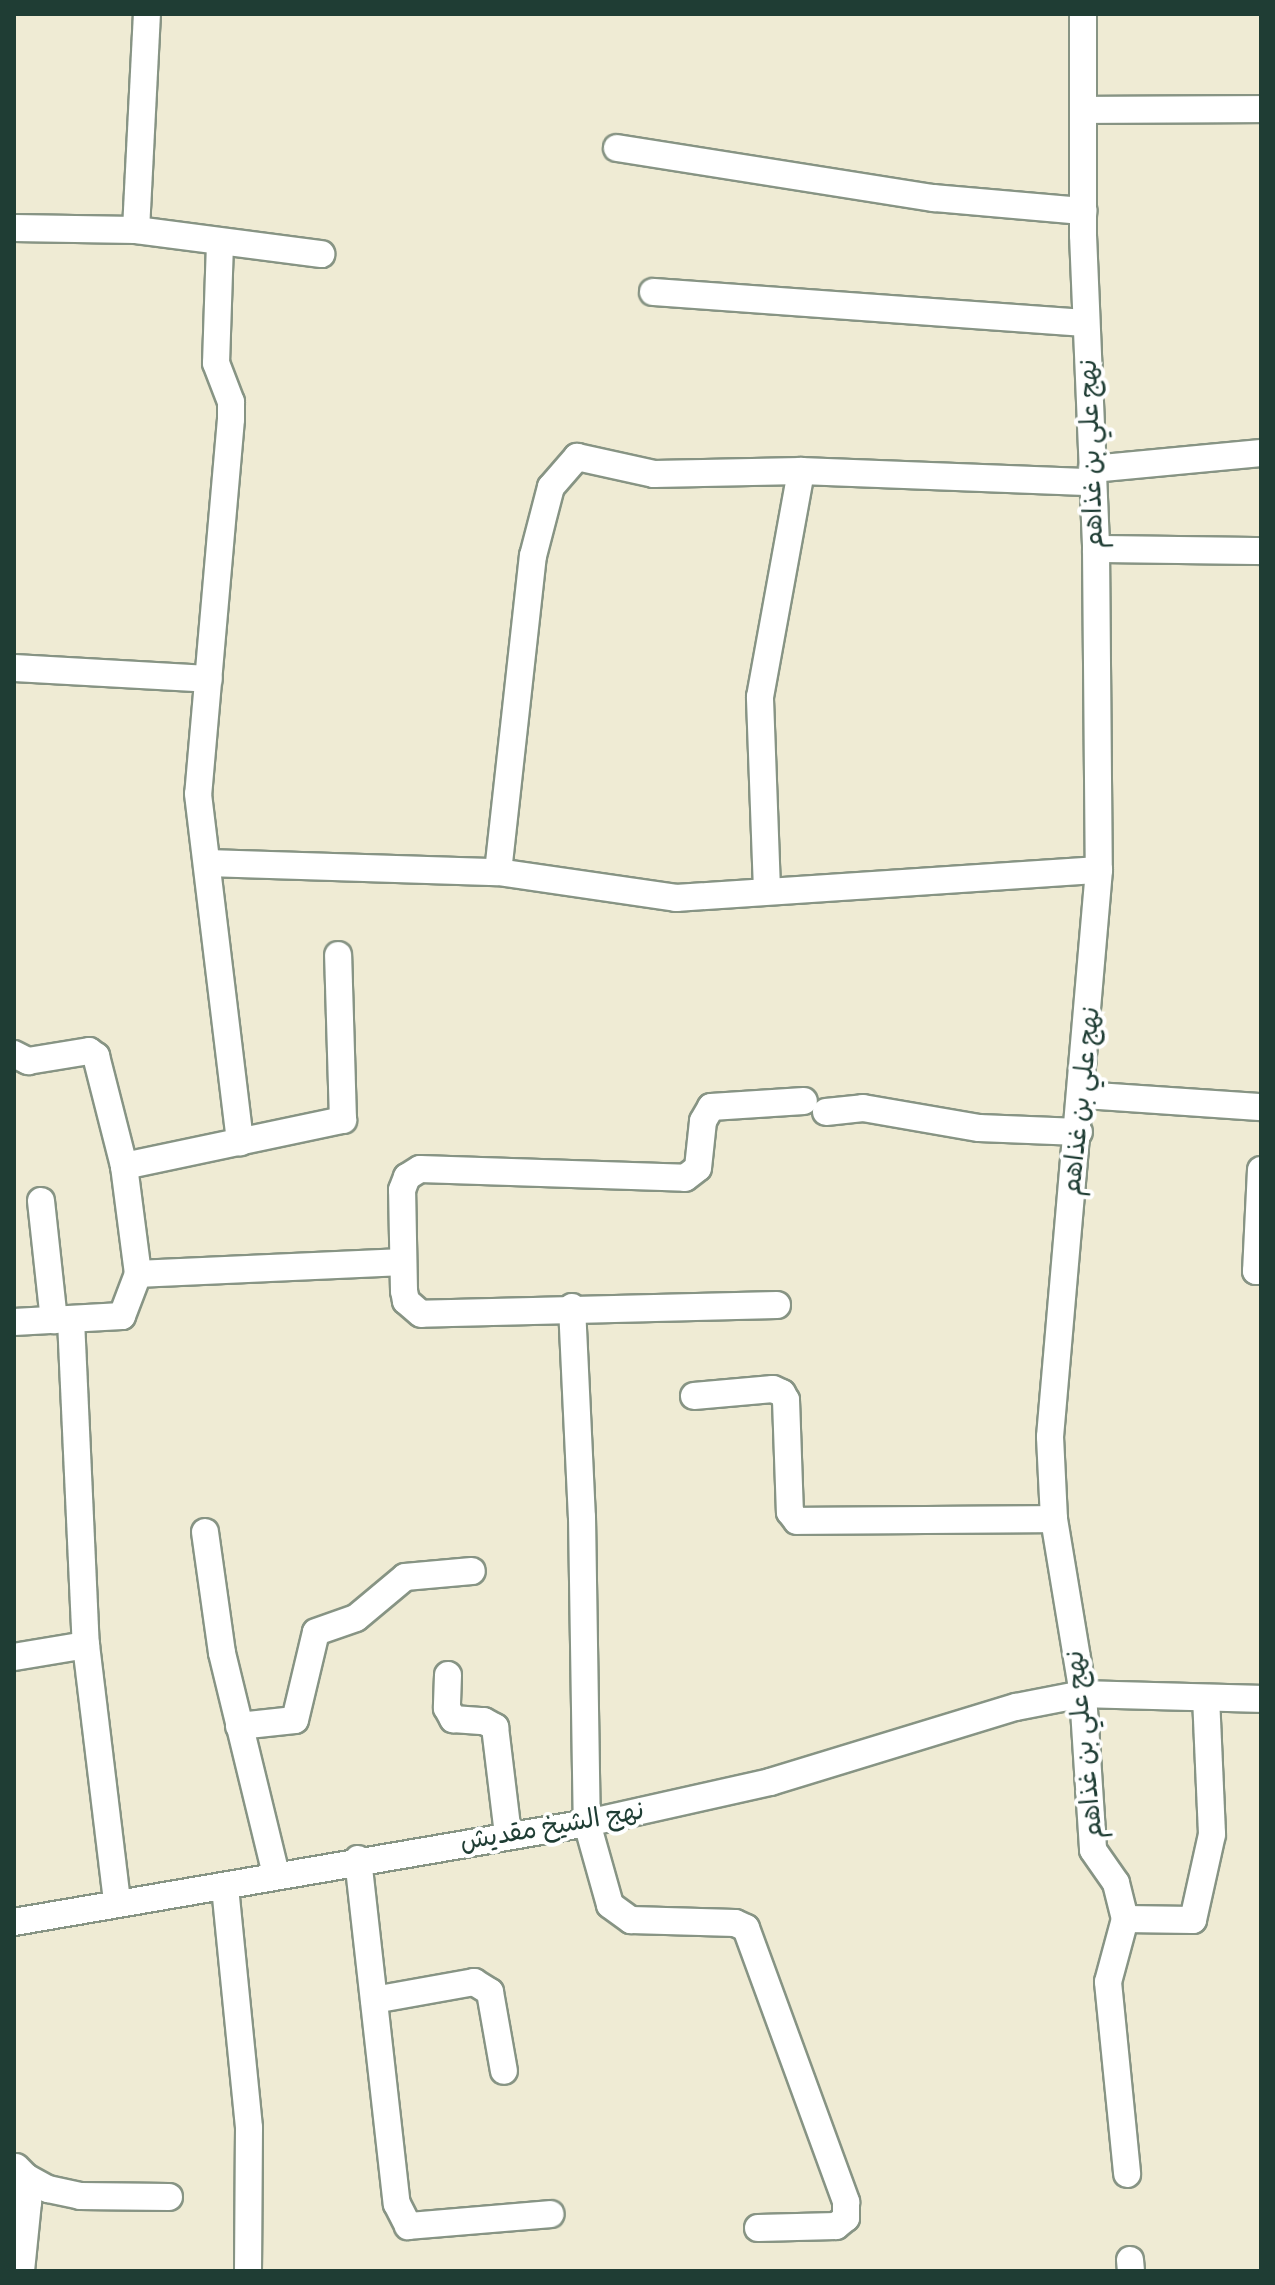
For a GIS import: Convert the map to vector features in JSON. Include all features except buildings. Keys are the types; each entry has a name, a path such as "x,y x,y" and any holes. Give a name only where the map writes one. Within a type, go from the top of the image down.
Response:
{"street":[{"path":"136,230 147,14"},
{"name":"نهج علي بن غذاهم","path":"1083,14 1083,211 1096,549 1099,870 1083,1095 1050,1437 1054,1519 1083,1694 1093,1850 1116,1883 1125,1919"},
{"path":"1084,110 1261,109"},
{"path":"617,148 934,198 1083,211"},
{"path":"14,228 136,230 321,254"},
{"path":"220,243 216,363 231,402 231,419 198,794 240,1142"},
{"path":"653,292 1086,323"},
{"path":"498,872 533,556 551,487 577,457 654,474 801,471 1092,475 1261,453"},
{"path":"767,890 760,697 801,471"},
{"path":"1096,549 1261,551"},
{"path":"14,668 209,679"},
{"path":"207,863 498,872 676,898 1099,870"},
{"path":"124,1166 343,1120 338,955"},
{"path":"14,1054 28,1061 89,1051 96,1056 124,1166 138,1274 122,1316 14,1322"},
{"path":"1083,1095 1261,1107"},
{"path":"777,1305 572,1307 421,1314 406,1301 402,1262 402,1190 407,1177 420,1169 685,1178 698,1168 703,1121 711,1107 863,1108 979,1128 1079,1132"},
{"path":"1261,1170 1256,1271 1261,1270"},
{"path":"41,1201 62,1320 86,1645 117,1902"},
{"path":"138,1274 402,1262"},
{"path":"572,1307 582,1517 587,1823 618,1915 631,1920 735,1923 754,1940 847,2214 836,2226 758,2228"},
{"path":"694,1396 773,1389 782,1393 790,1512 797,1521 1054,1519"},
{"path":"205,1532 222,1653 276,1874"},
{"path":"239,1726 295,1720 316,1632 356,1618 405,1577 472,1571"},
{"path":"14,1657 86,1645"},
{"path":"448,1675 447,1708 453,1719 484,1721 495,1727 508,1835"},
{"name":"نهج الشيخ مقديش","path":"14,1922 117,1902 225,1887 358,1859 587,1823 770,1782 1016,1707 1083,1694 1261,1699"},
{"path":"1127,2174 1108,1982 1125,1919 1193,1920 1212,1834 1206,1698"},
{"path":"358,1859 397,2204 408,2226 550,2214"},
{"path":"225,1887 249,2128 248,2271"},
{"path":"374,2000 474,1982 490,1992 504,2071"},
{"path":"20,2171 48,2189 80,2196 169,2197"},
{"path":"20,2171 21,2271"}]}
